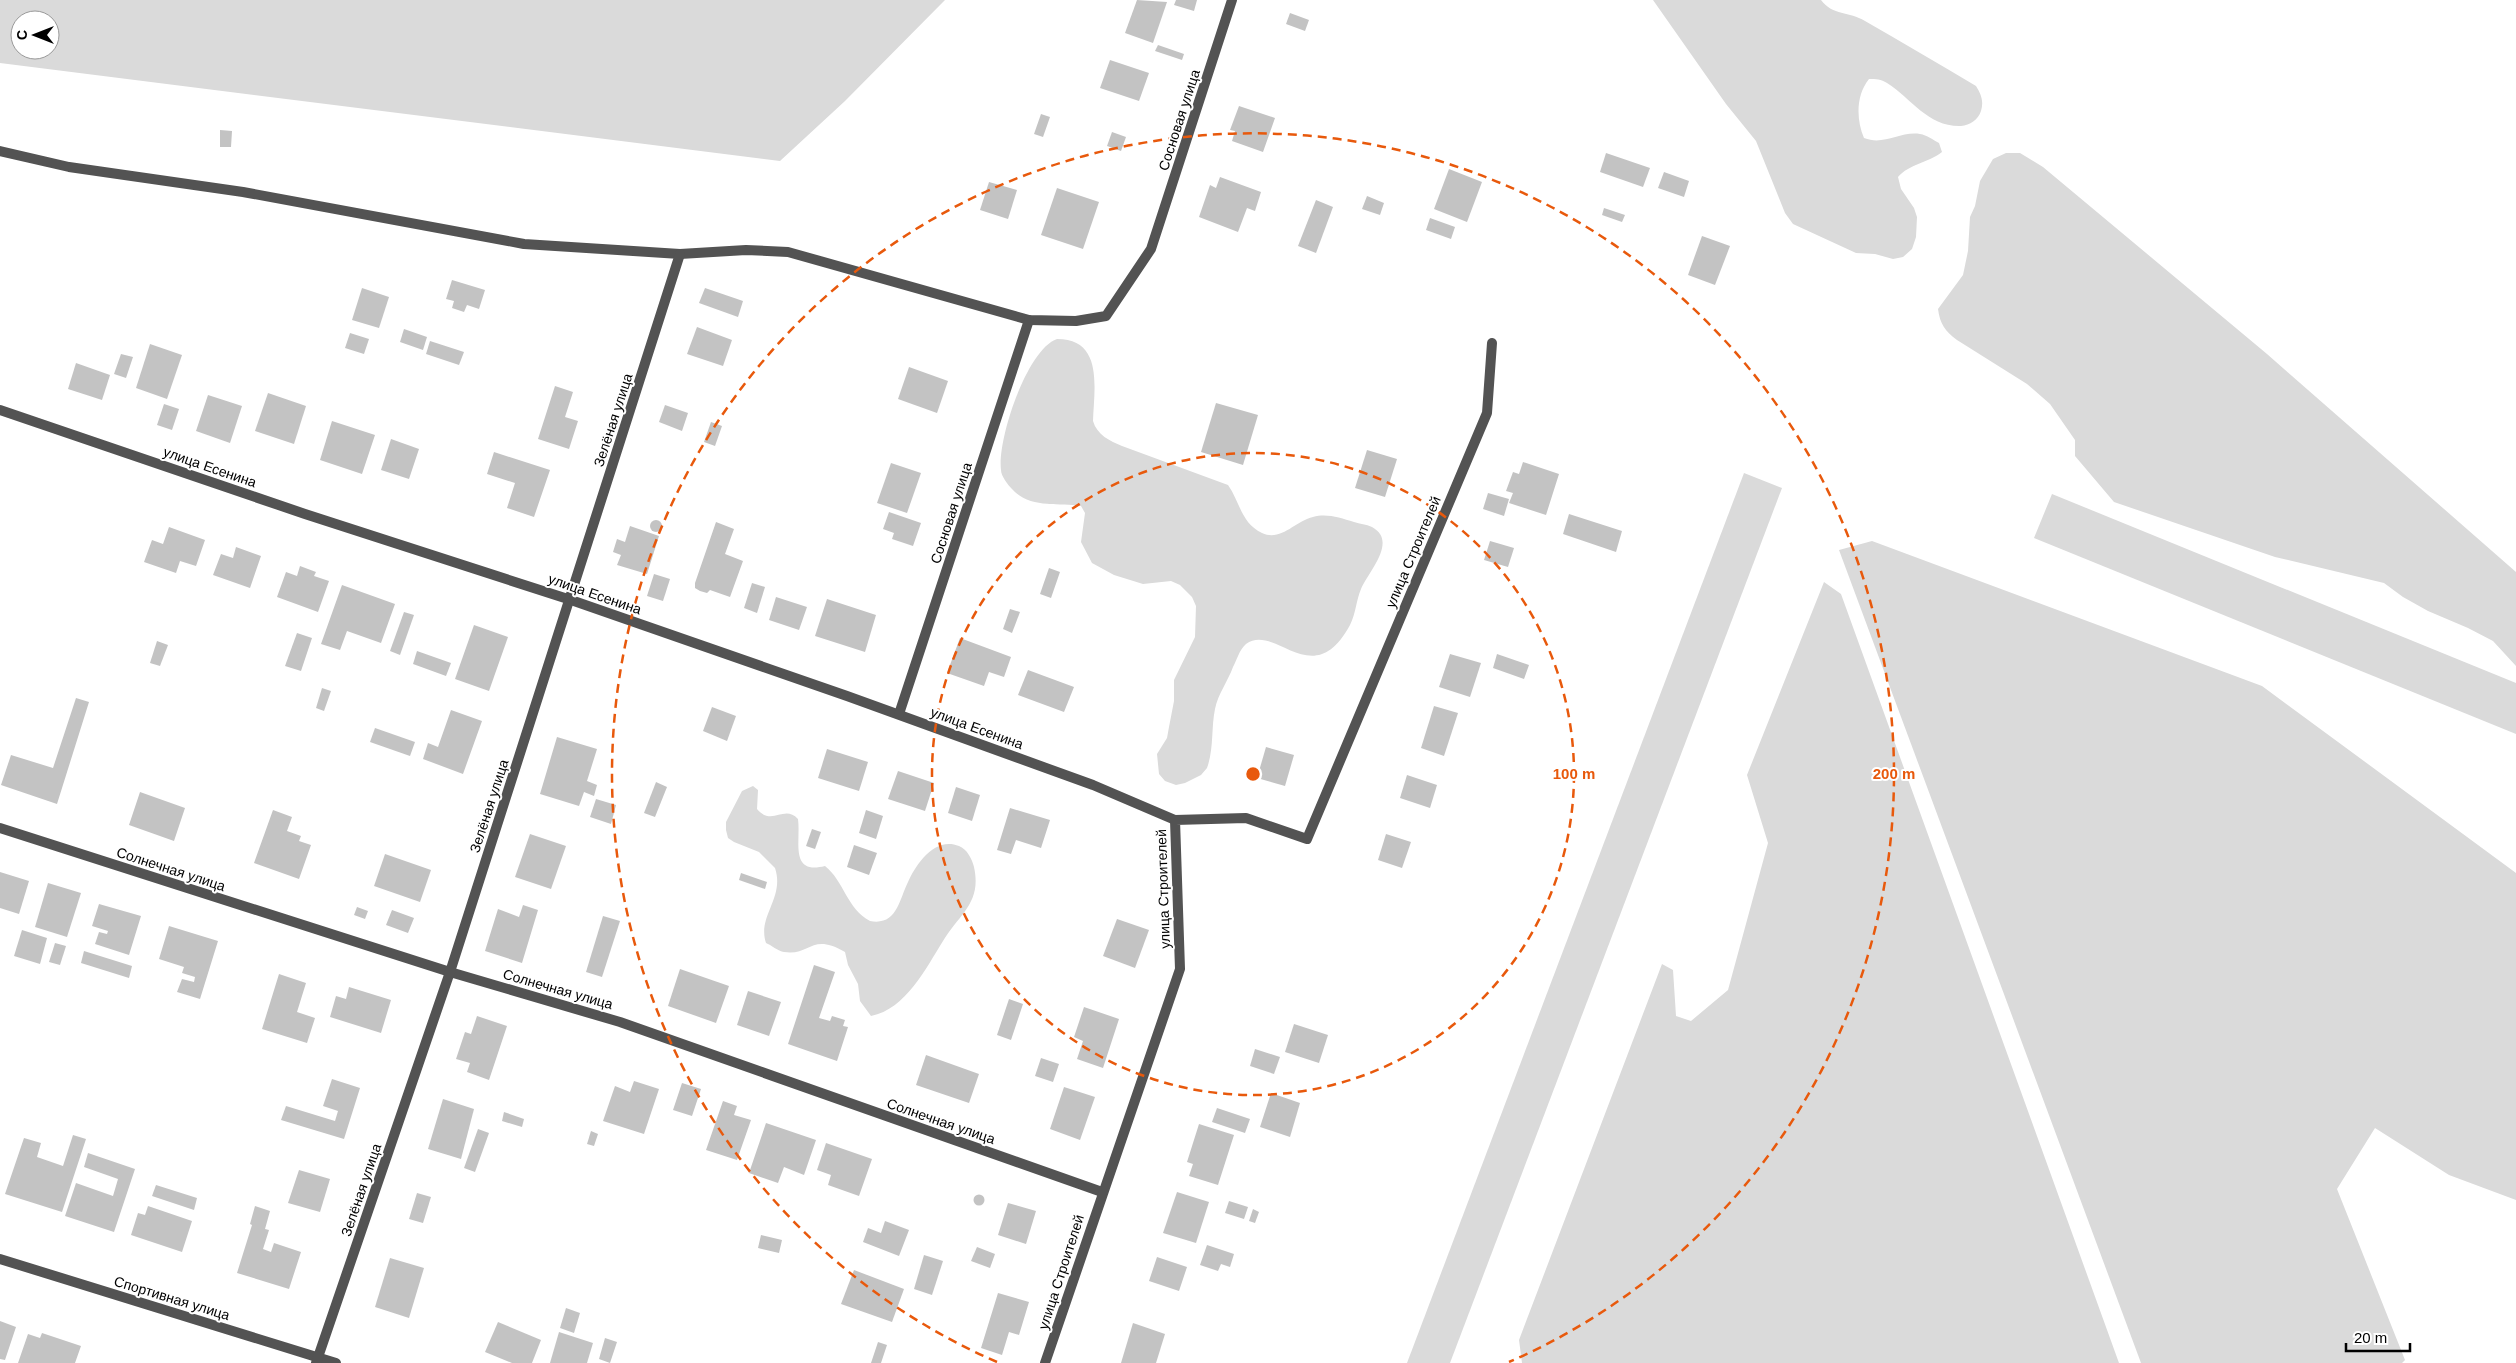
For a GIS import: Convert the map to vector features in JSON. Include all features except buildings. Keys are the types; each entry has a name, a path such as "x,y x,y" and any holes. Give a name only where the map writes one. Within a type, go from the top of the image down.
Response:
{"street":[{"name":"Сосновая улица","path":"899,714 1029,320 1076,321 1106,316 1151,249 1232,0"},
{"path":"0,151 69,167 242,192 524,244 680,254 746,250 788,252 1029,320"},
{"name":"Зелёная улица","path":"317,1360 450,972 571,600 680,254"},
{"name":"улица Строителей","path":"1045,1363 1102,1192 1180,969 1175,820 1246,818 1307,839 1487,413 1492,343"},
{"name":"улица Есенина","path":"0,410 305,514 571,600 899,714 1093,785 1175,820"},
{"name":"Солнечная улица","path":"0,828 450,972 620,1022 1102,1192"},
{"name":"Спортивная улица","path":"0,1259 317,1360 336,1363"}],"shaded area":[{"path":"0,0 945,0 845,101 780,161 0,63"},
{"path":"1653,0 1821,0 1831,9 1865,21 1976,86 1981,98 1981,111 1973,121 1961,126 1949,125 1930,117 1896,89 1883,81 1869,79 1862,92 1859,115 1864,138 1878,140 1906,134 1920,134 1928,136 1939,143 1942,152 1908,169 1898,177 1901,189 1914,208 1917,217 1916,237 1912,249 1903,257 1893,259 1875,254 1856,253 1793,224 1785,213 1756,141 1726,104"},
{"path":"2006,153 2020,153 2043,167 2267,354 2516,572 2516,666 2493,641 2428,611 2403,597 2384,583 2275,557 2114,502 2075,456 2075,440 2050,404 2027,384 1957,340 1946,330 1940,319 1938,309 1963,275 1968,251 1970,217 1975,206 1980,181 1993,159"},
{"path":"1057,339 1072,341 1083,347 1089,357 1093,368 1094,381 1093,421 1101,434 1109,440 1228,485 1245,518 1255,529 1262,533 1275,535 1288,530 1306,519 1328,516 1368,525 1379,533 1382,540 1379,556 1361,589 1350,625 1336,645 1322,654 1308,656 1269,641 1257,640 1244,646 1216,703 1211,753 1207,768 1201,775 1185,783 1176,785 1165,781 1159,774 1157,754 1167,738 1174,701 1174,680 1195,637 1196,606 1192,597 1180,585 1171,581 1143,584 1114,575 1092,563 1081,542 1085,513 1081,506 1027,500 1012,489 1001,472 1004,438 1016,397 1035,359 1046,346"},
{"path":"1744,473 1782,488 1450,1363 1407,1363"},
{"path":"2052,494 2516,683 2516,734 2034,538"},
{"path":"1872,541 2262,686 2516,873 2516,1200 2449,1175 2375,1128 2337,1189 2405,1360 2402,1363 2141,1363 1839,550"},
{"path":"1824,582 1841,594 2119,1363 1522,1363 1519,1340 1662,964 1673,970 1676,1016 1691,1021 1728,990 1768,843 1747,775"},
{"path":"753,786 758,790 757,809 762,814 773,816 788,814 798,819 798,846 801,861 806,866 825,866 837,879 856,909 870,921 886,920 892,916 916,867 934,848 950,844 962,847 969,855 976,879 972,899 922,975 895,1005 871,1016 860,1001 858,984 848,965 845,952 834,946 818,944 800,951 784,952 766,943 765,924 777,889 775,868 759,852 728,838 726,830 726,822 742,791"}]}
